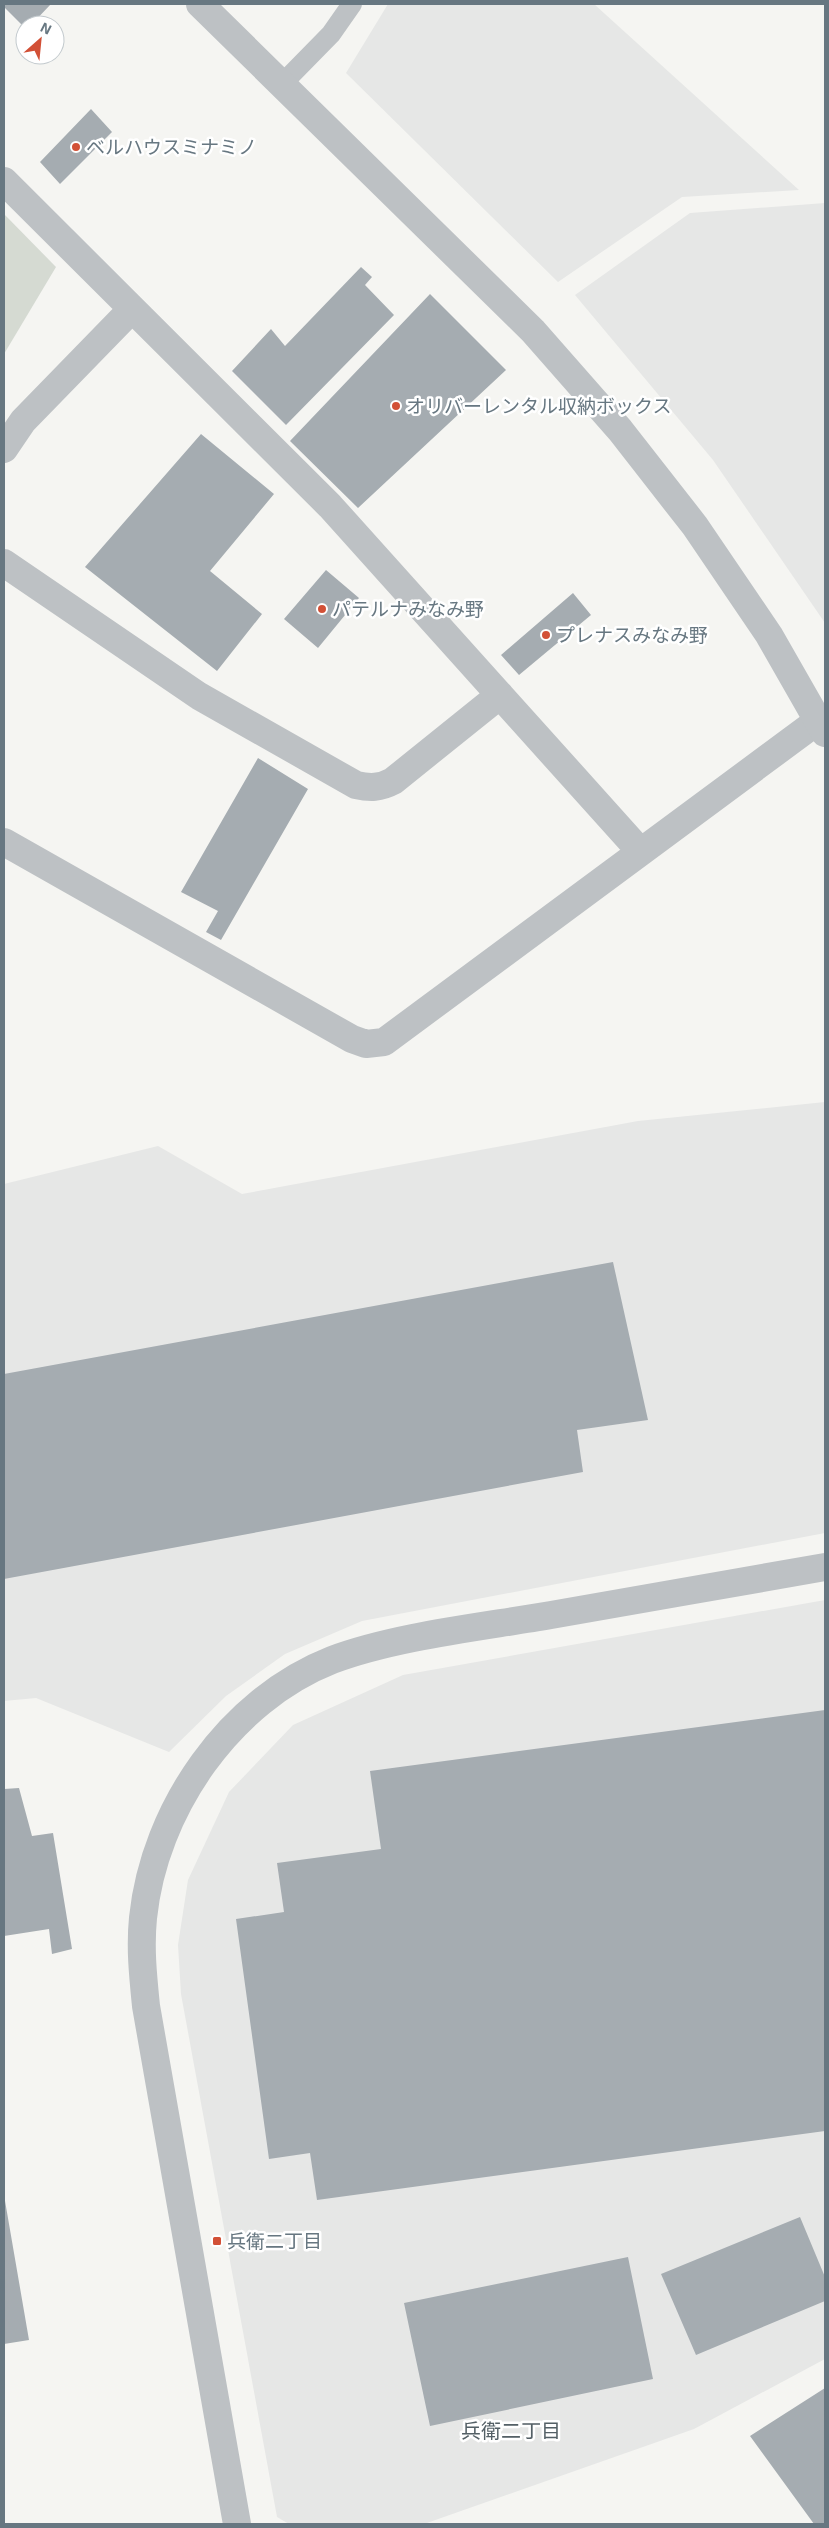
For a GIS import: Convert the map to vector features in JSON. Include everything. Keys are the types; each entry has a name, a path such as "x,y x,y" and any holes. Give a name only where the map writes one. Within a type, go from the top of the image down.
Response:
{"street":[{"path":"4,842 352,1039 366,1044 384,1042 396,1035 640,851 822,726 769,635 695,526 620,430 533,331 200,4"},
{"path":"4,181 330,506 640,851"},
{"path":"4,449 23,421 132,309"},
{"path":"4,562 199,696 356,785 368,788 383,786 393,781 500,695"},
{"path":"236,2524 148,2016 141,1961 143,1916 151,1878 163,1840 181,1801 203,1763 230,1728 264,1699 297,1677 332,1660 425,1637 825,1566"}],"lane":[{"path":"282,84 331,34 352,4"}],"shaded area":[{"path":"388,4 594,4 799,190 682,197 558,282 346,73"},
{"path":"825,203 825,623 713,460 575,295 690,213"},
{"path":"4,214 56,267 4,354"},
{"path":"825,1102 825,1533 362,1621 285,1654 226,1696 169,1752 36,1698 4,1701 4,1184 158,1146 242,1194 638,1121"},
{"path":"825,1600 825,2359 694,2429 424,2524 289,2524 277,2517 181,1994 178,1945 188,1880 229,1792 293,1725 403,1675"}],"building":[{"path":"4,4 51,4 41,15 15,15 15,18 4,7"},
{"name":"ベルハウスミナミノ","path":"91,109 112,132 60,184 40,162"},
{"path":"361,267 372,277 365,285 394,315 286,425 232,371 271,329 285,346"},
{"name":"オリバーレンタル収納ボックス","path":"430,294 506,370 358,508 290,441"},
{"path":"201,434 274,494 210,571 262,614 217,671 85,567"},
{"name":"パテルナみなみ野","path":"326,570 359,598 318,648 284,619"},
{"name":"プレナスみなみ野","path":"573,593 591,615 519,675 501,655"},
{"path":"258,758 308,789 221,940 206,932 218,911 181,892"},
{"path":"613,1262 648,1420 577,1430 583,1472 4,1579 4,1374"},
{"path":"825,1710 825,2131 317,2200 310,2153 269,2159 236,1919 284,1912 277,1863 381,1849 370,1771"},
{"path":"19,1788 32,1836 53,1833 72,1949 52,1954 49,1929 4,1936 4,1789"},
{"path":"4,2195 29,2340 4,2344"},
{"path":"800,2217 825,2277 825,2301 696,2355 661,2274"},
{"path":"628,2257 653,2379 430,2426 404,2303"},
{"path":"825,2388 825,2524 814,2524 750,2436"}],"place":[{"name":"ベルハウスミナミノ","path":"76,147"},
{"name":"オリバーレンタル収納ボックス","path":"396,406"},
{"name":"パテルナみなみ野","path":"322,609"},
{"name":"プレナスみなみ野","path":"546,635"},
{"name":"兵衛二丁目","path":"217,2241"}],"district":[{"name":"兵衛二丁目","path":"511,2431"}]}
